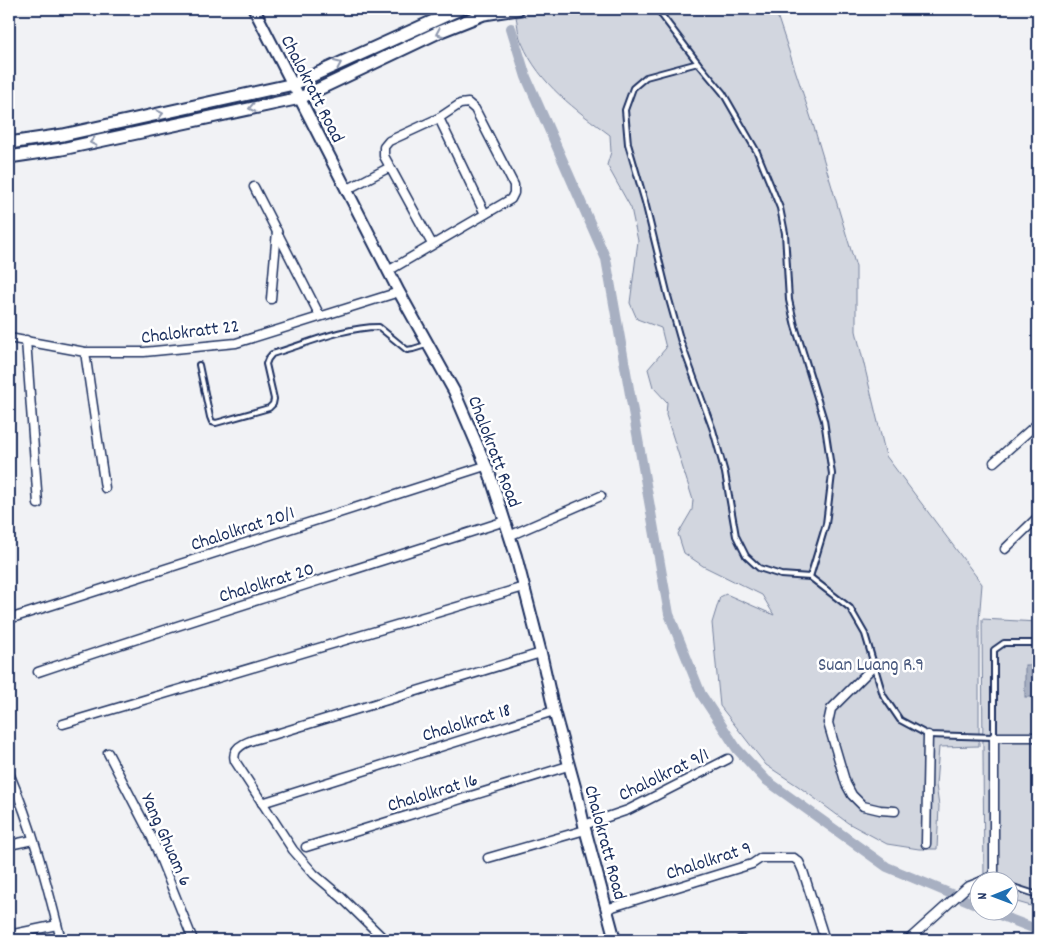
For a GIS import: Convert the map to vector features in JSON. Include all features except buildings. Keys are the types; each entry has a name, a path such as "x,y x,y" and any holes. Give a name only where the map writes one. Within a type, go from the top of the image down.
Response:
{"main road":[{"path":"9,143 63,135 294,84 444,12 460,9"},
{"path":"9,157 62,149 300,98 441,31 484,14 518,9"}],"street":[{"name":"Chalokratt Road","path":"254,9 388,271 454,391 486,466 505,521 524,587 568,766 615,940"},
{"path":"388,271 510,199 514,193 514,185 475,109 465,103 460,104 439,118 389,141 384,148 384,156 432,244"},
{"path":"439,118 485,214"},
{"path":"346,190 390,167"},
{"path":"254,187 320,316"},
{"path":"271,299 277,231"},
{"name":"Chalokratt 22","path":"9,338 85,352 152,352 236,343 399,292"},
{"path":"26,340 38,504"},
{"path":"85,352 105,488"},
{"path":"994,462 1038,423"},
{"name":"Chalolkrat 20/1","path":"9,619 486,466"},
{"path":"509,536 601,496"},
{"path":"1005,548 1038,517"},
{"name":"Chalolkrat 20","path":"38,672 146,635 505,521"},
{"path":"63,724 524,587"},
{"path":"385,940 308,868 293,850 235,761 233,755 239,746 541,654"},
{"path":"874,666 831,708 828,722 846,784 852,795 864,806 895,811"},
{"name":"Chalolkrat 18","path":"262,803 554,711"},
{"path":"926,844 928,735"},
{"path":"994,872 994,737 1038,737"},
{"name":"Yang Ghuam 6","path":"108,753 152,838 193,940"},
{"name":"Chalolkrat 9/1","path":"488,858 584,827 628,810 728,759"},
{"name":"Chalolkrat 16","path":"306,847 568,766"},
{"path":"9,773 33,840 61,940"},
{"path":"9,845 33,840"},
{"name":"Chalolkrat 9","path":"606,909 752,864 762,858 794,858 799,862 803,871 825,940"},
{"path":"908,940 970,885"},
{"path":"9,935 57,924"}],"lane":[{"path":"657,9 723,93 757,152 780,208 785,233 789,300 795,326 824,420 832,474 826,524 810,577"},
{"path":"698,63 646,76 633,88 625,110 628,144 681,342 713,430 725,473 736,536 746,556 760,568 781,575 810,577 850,608 865,634 883,695 900,720 928,735 994,737 994,650 1004,643 1038,643"},
{"path":"199,365 210,417 212,422 216,423 269,408 273,404 274,399 266,364 272,354 338,334 369,327 379,327 406,350 428,344"},
{"path":"1020,889 1038,895"}],"green space":[{"name":"Suan Luang R.9","path":"582,9 775,9 813,124 856,267 856,331 886,456 982,584 979,621 979,746 939,747 936,785 939,806 937,849 919,849 887,844 848,823 766,765 720,706 712,623 720,597 726,594 774,615 762,595 703,566 684,553 678,534 692,510 693,500 666,415 667,402 653,387 648,369 666,348 661,328 637,319 630,303 638,241 631,208 607,165 611,152 610,135 572,106 549,84 538,71 520,37 516,17"},
{"path":"982,619 1038,622 1038,908 1020,903 1020,872 984,872"}],"water":[{"path":"1025,665 1038,665 1038,697 1025,697"}],"waterway":[{"path":"511,28 526,77 606,259 669,614 701,694 737,749 766,780 887,867 970,902"},
{"path":"1018,922 1038,930"}]}
